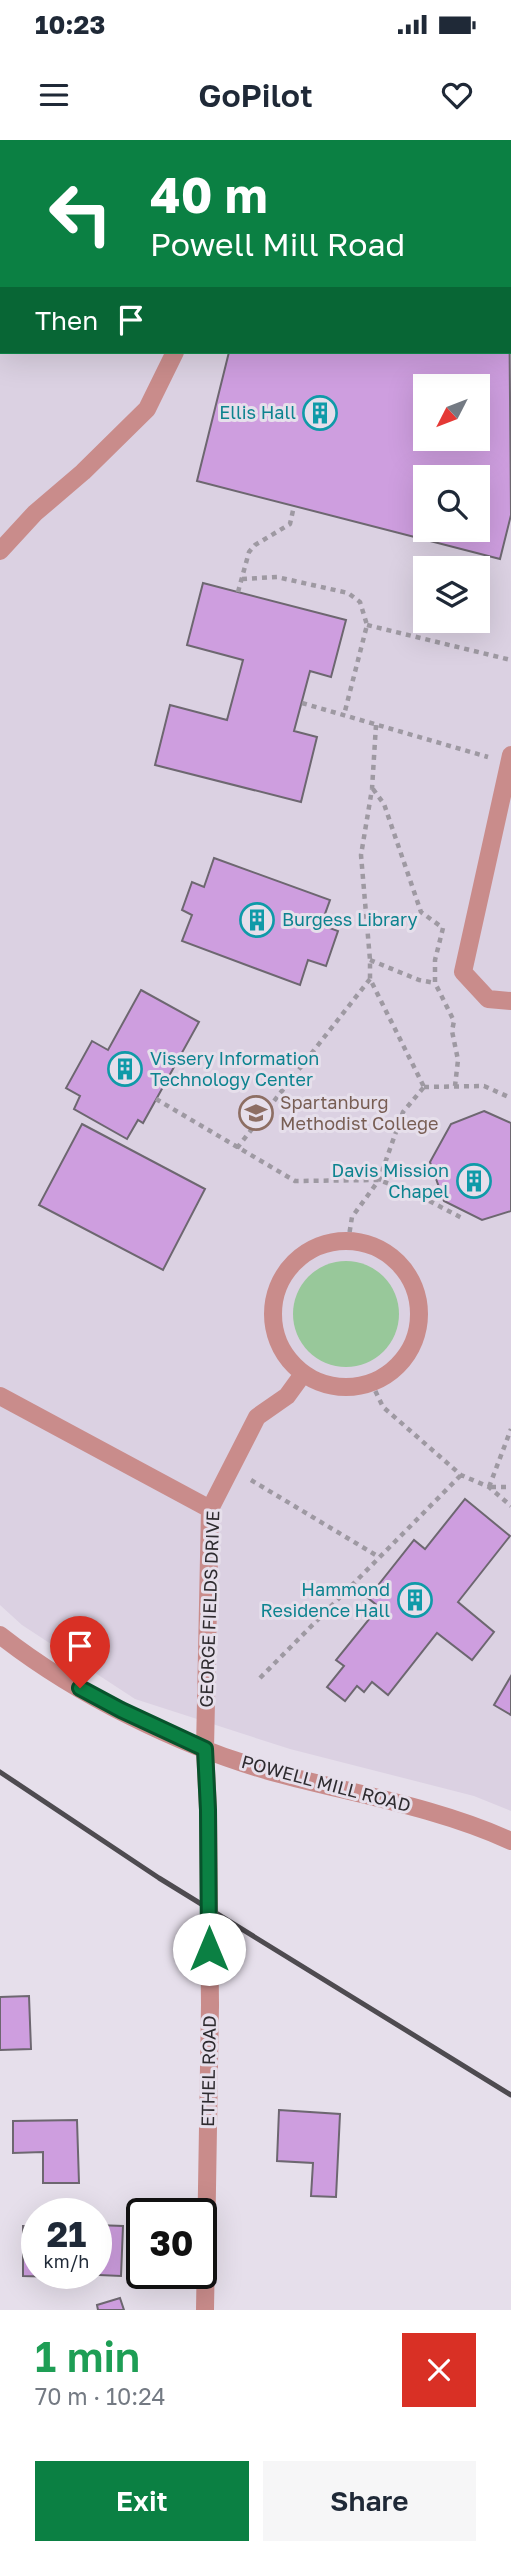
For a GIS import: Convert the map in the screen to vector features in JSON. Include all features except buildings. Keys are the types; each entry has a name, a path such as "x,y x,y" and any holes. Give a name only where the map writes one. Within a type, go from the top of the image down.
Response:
{"street":[{"path":"0,551 36,513 83,472 146,409 174,354"},
{"path":"510,759 463,972 488,999 511,1000"},
{"path":"335,1241 348,1242 363,1242 390,1254 409,1275 419,1302 418,1331 407,1357 386,1376 359,1387 330,1385 303,1374 284,1352 274,1325 275,1297 286,1270 308,1251 335,1241"},
{"name":"GEORGE FIELDS DRIVE","path":"205,1749 210,1509 257,1417 286,1396 303,1374"},
{"path":"0,1396 210,1509"},
{"name":"POWELL MILL ROAD","path":"0,1635 18,1650 101,1700 205,1749 273,1772 478,1826 511,1841"},
{"name":"ETHEL ROAD","path":"205,1749 210,2005 205,2310"}],"path":[{"path":"238,592 249,552 255,545 290,524 295,506"},
{"path":"242,579 277,577 348,593 360,602 367,625 344,715"},
{"path":"367,625 511,660"},
{"path":"302,703 510,759"},
{"path":"376,725 372,789 361,855 370,979 424,1087"},
{"path":"372,789 384,804 421,912 443,929 435,960 435,983 454,1021 452,1031 458,1060 455,1086"},
{"path":"370,960 419,980 435,983"},
{"path":"237,1148 370,979"},
{"path":"348,1242 352,1217 379,1180 403,1112 424,1087 484,1086 511,1098"},
{"path":"156,1100 295,1181 379,1180 414,1193 462,1218"},
{"path":"371,1382 383,1407 461,1475 489,1488 511,1506"},
{"path":"489,1488 511,1429"},
{"path":"231,1468 379,1557"},
{"path":"260,1678 461,1475"},
{"path":"489,1488 511,1487"}],"shaded area":[{"name":"Spartanburg Methodist College","path":"0,354 511,354 511,1811 474,1796 290,1749 135,1699 22,1625 0,1605"}],"green space":[{"path":"346,1261 366,1265 383,1277 395,1294 399,1314 395,1334 383,1351 366,1363 346,1367 326,1363 309,1351 297,1334 293,1314 297,1294 309,1277 326,1265"}],"railway":[{"path":"0,1772 159,1878 511,2095"}],"place":[{"name":"Ellis Hall","path":"320,413"},
{"name":"Burgess Library","path":"257,920"},
{"name":"Vissery Information Technology Center","path":"125,1069"},
{"name":"Spartanburg Methodist College","path":"256,1113"},
{"name":"Davis Mission Chapel","path":"474,1181"},
{"name":"Hammond Residence Hall","path":"415,1600"}],"route":[{"path":"80,1688 205,1749 209,1949"}]}
